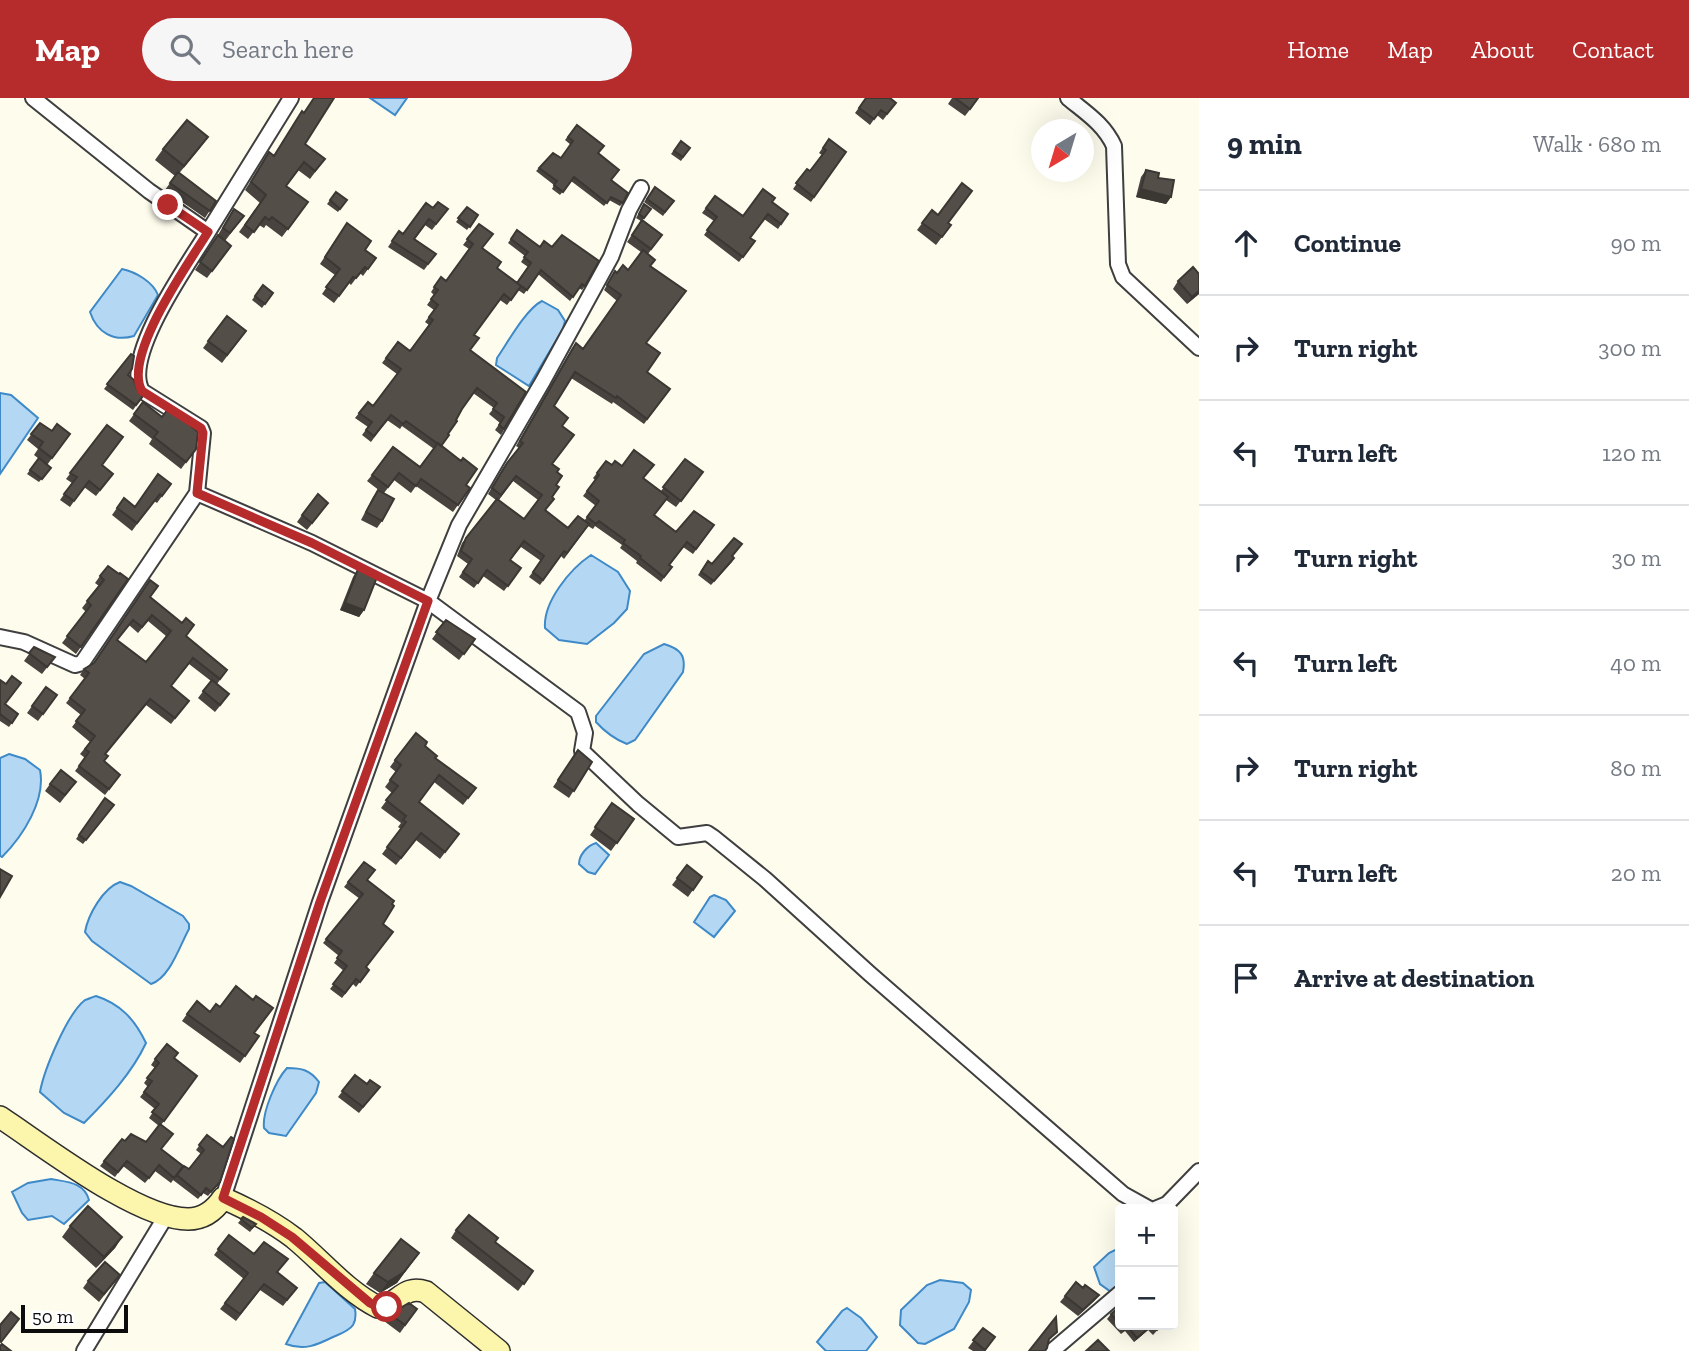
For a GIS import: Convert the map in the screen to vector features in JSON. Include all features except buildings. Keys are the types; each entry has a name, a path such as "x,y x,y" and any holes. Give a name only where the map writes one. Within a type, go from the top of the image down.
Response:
{"street":[{"path":"33,98 149,191 208,232"},
{"path":"0,637 24,642 75,664 82,663 197,493 203,433 201,428 142,391 138,369 142,350 162,307 291,98"},
{"path":"1068,98 1099,123 1114,146 1118,264 1123,277 1199,348"},
{"path":"0,1117 135,1204 166,1216 190,1219 207,1214 216,1208 223,1198 320,902 428,601 459,525 611,257 629,210 641,188"},
{"path":"197,493 312,543 428,601 578,712 585,733 582,751 672,834 683,838 707,833 713,836 1123,1194 1142,1204"},
{"path":"1167,1204 1199,1171"},
{"path":"223,1198 261,1217 292,1237 370,1303 387,1307 407,1292 415,1289 426,1292 499,1351"},
{"path":"84,1351 166,1216"},
{"path":"1052,1351 1115,1297"}],"water":[{"path":"370,98 407,98 395,115"},
{"path":"122,269 143,278 158,295 134,336 127,338 107,334 97,325 90,312"},
{"path":"542,301 558,310 565,321 563,329 529,386 496,365 497,358 524,318"},
{"path":"0,393 11,395 38,418 0,474"},
{"path":"591,555 618,572 630,591 627,609 587,644 559,640 545,628 548,608 567,577"},
{"path":"664,644 675,648 681,654 683,672 635,740 627,744 603,729 596,722 596,716 644,654"},
{"path":"9,754 25,759 40,770 41,781 40,793 31,817 18,839 2,857 0,758"},
{"path":"596,843 609,855 595,874 579,864 584,851"},
{"path":"120,882 183,916 189,924 169,968 158,981 151,984 92,941 85,932 97,903 108,890"},
{"path":"714,895 726,900 735,911 714,937 694,922"},
{"path":"96,996 113,1003 126,1014 146,1043 126,1075 84,1123 64,1113 40,1092 51,1057 71,1017 85,1000"},
{"path":"287,1068 305,1071 319,1082 316,1093 286,1136 269,1133 264,1128 264,1121 271,1096"},
{"path":"51,1179 79,1186 89,1200 64,1224 52,1216 28,1220 12,1192 28,1183"},
{"path":"1115,1250 1114,1294 1100,1284 1094,1267"},
{"path":"940,1280 963,1283 971,1290 969,1302 954,1329 925,1344 918,1343 900,1325 901,1310 927,1285"},
{"path":"325,1282 355,1309 353,1325 316,1345 299,1347 286,1344 319,1283"},
{"path":"847,1308 861,1318 877,1337 866,1351 826,1351 817,1342"}],"route":[{"path":"168,205 208,232 162,307 142,350 138,369 139,386 142,391 201,428 203,433 197,493 312,543 428,601 320,902 223,1198 261,1217 292,1237 370,1303 387,1307"}]}
